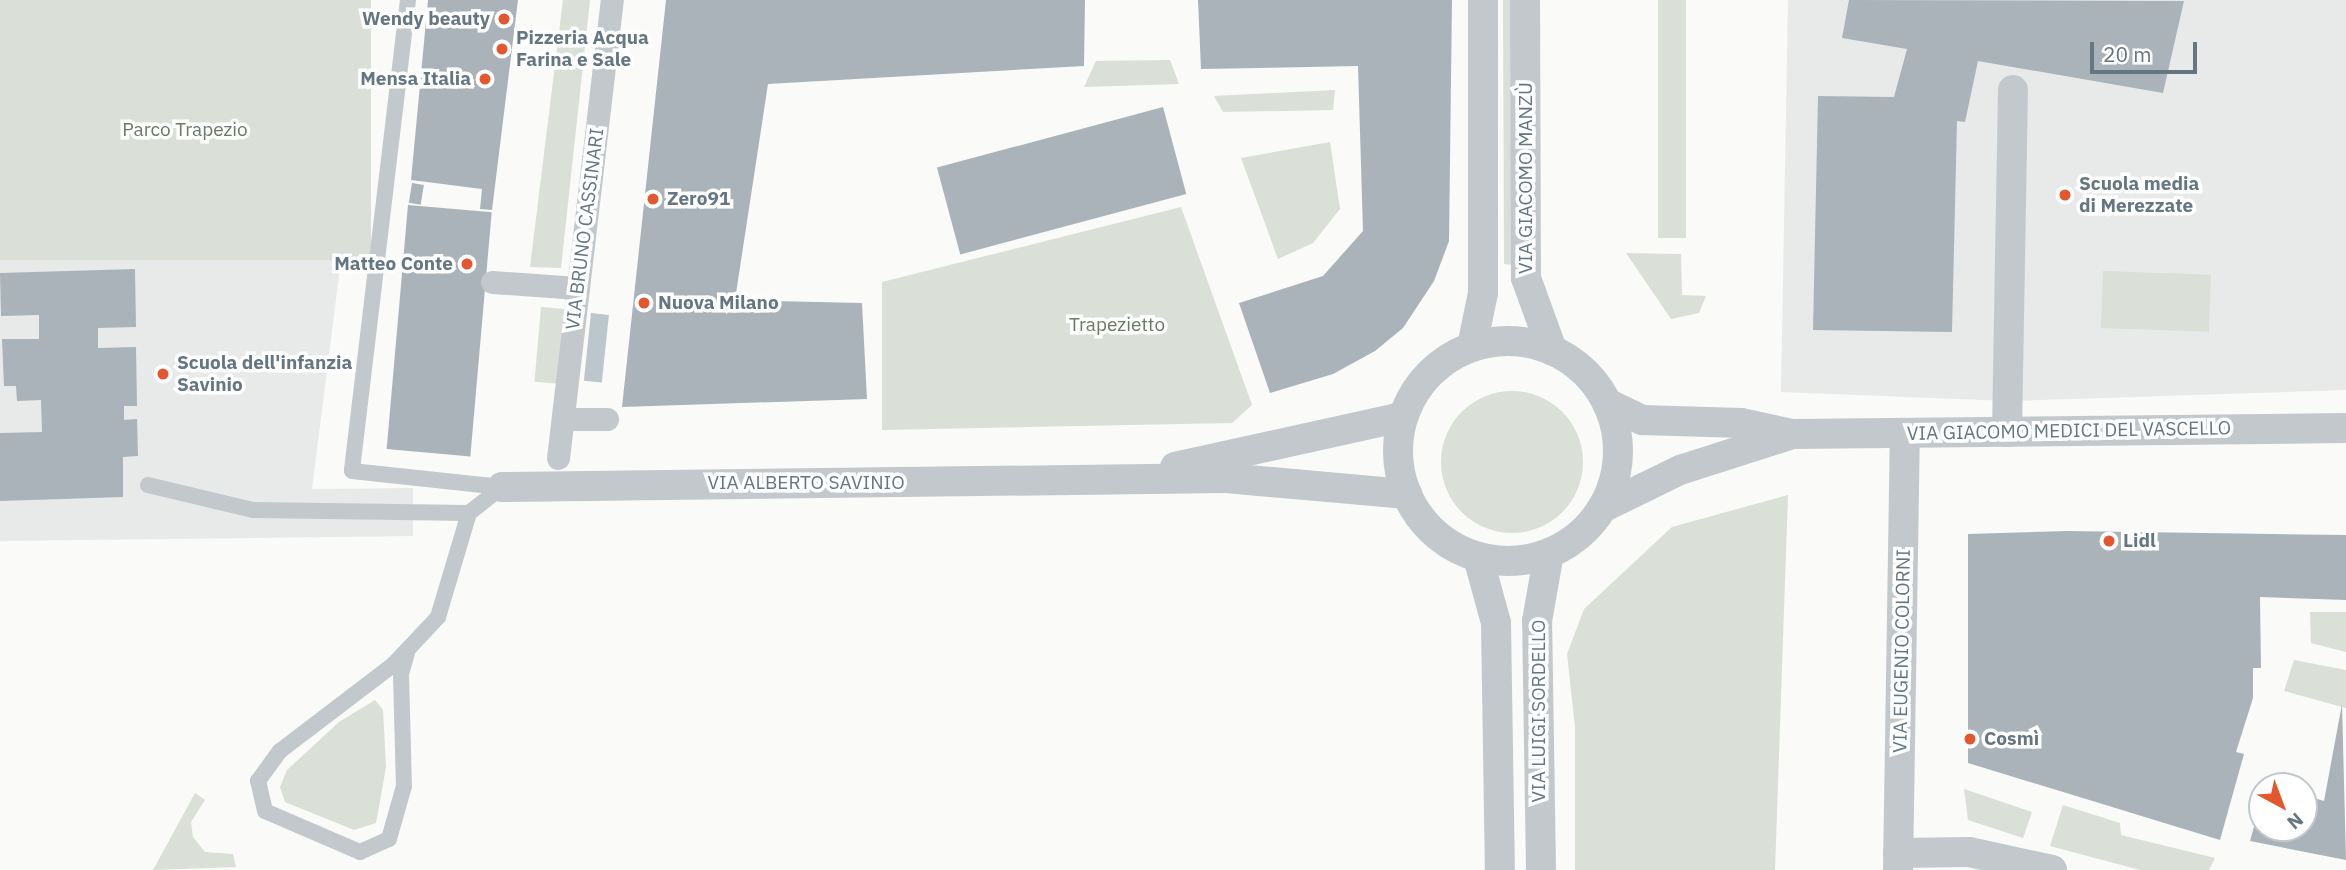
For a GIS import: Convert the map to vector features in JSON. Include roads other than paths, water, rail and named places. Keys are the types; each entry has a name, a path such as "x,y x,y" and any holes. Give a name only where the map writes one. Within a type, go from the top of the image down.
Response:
{"street":[{"name":"VIA BRUNO CASSINARI","path":"558,458 612,0"},
{"path":"1472,346 1483,293 1483,0"},
{"name":"VIA GIACOMO MANZÙ","path":"1525,0 1526,278 1552,350"},
{"path":"2007,432 2013,90"},
{"path":"492,282 578,288"},
{"path":"1526,342 1552,350 1584,371 1607,403 1617,456 1602,508 1570,542 1549,553 1514,560 1478,557 1443,540 1406,494 1397,456 1403,416 1430,373 1472,346 1526,342"},
{"name":"VIA GIACOMO MEDICI DEL VASCELLO","path":"1607,403 1642,420 1741,423 1792,434 2346,428"},
{"name":"VIA ALBERTO SAVINIO","path":"1110,482 1403,416"},
{"path":"563,419 607,419"},
{"name":"VIA EUGENIO COLORNI","path":"1898,862 1905,433"},
{"name":"VIA GIACOMO MEDICI DEL VASCELLO","path":"1602,508 1680,470 1792,434"},
{"name":"VIA ALBERTO SAVINIO","path":"502,487 1110,482 1226,478 1406,494"},
{"name":"VIA LUIGI SORDELLO","path":"1541,870 1537,621 1549,553"},
{"path":"1478,557 1496,623 1500,870"},
{"path":"1898,862 1969,852 2052,870"}],"lane":[{"path":"408,0 352,471 502,487"},
{"path":"148,485 253,510 469,513"},
{"path":"407,653 401,674 404,786 389,839 360,852 265,811 258,781 280,751 407,653 449,595 469,513 502,487"}],"place":[{"name":"Wendy beauty","path":"504,19"},
{"name":"Pizzeria Acqua Farina e Sale","path":"502,49"},
{"name":"Mensa Italia","path":"485,79"},
{"name":"Scuola media di Merezzate","path":"2065,195"},
{"name":"Zero91","path":"653,199"},
{"name":"Matteo Conte","path":"467,264"},
{"name":"Nuova Milano","path":"644,303"},
{"name":"Scuola dell'infanzia Savinio","path":"163,374"},
{"name":"Lidl","path":"2109,541"},
{"name":"Cosmì","path":"1970,739"}],"park label":[{"name":"Parco Trapezio","path":"185,130"},
{"name":"Trapezietto","path":"1117,325"}]}
